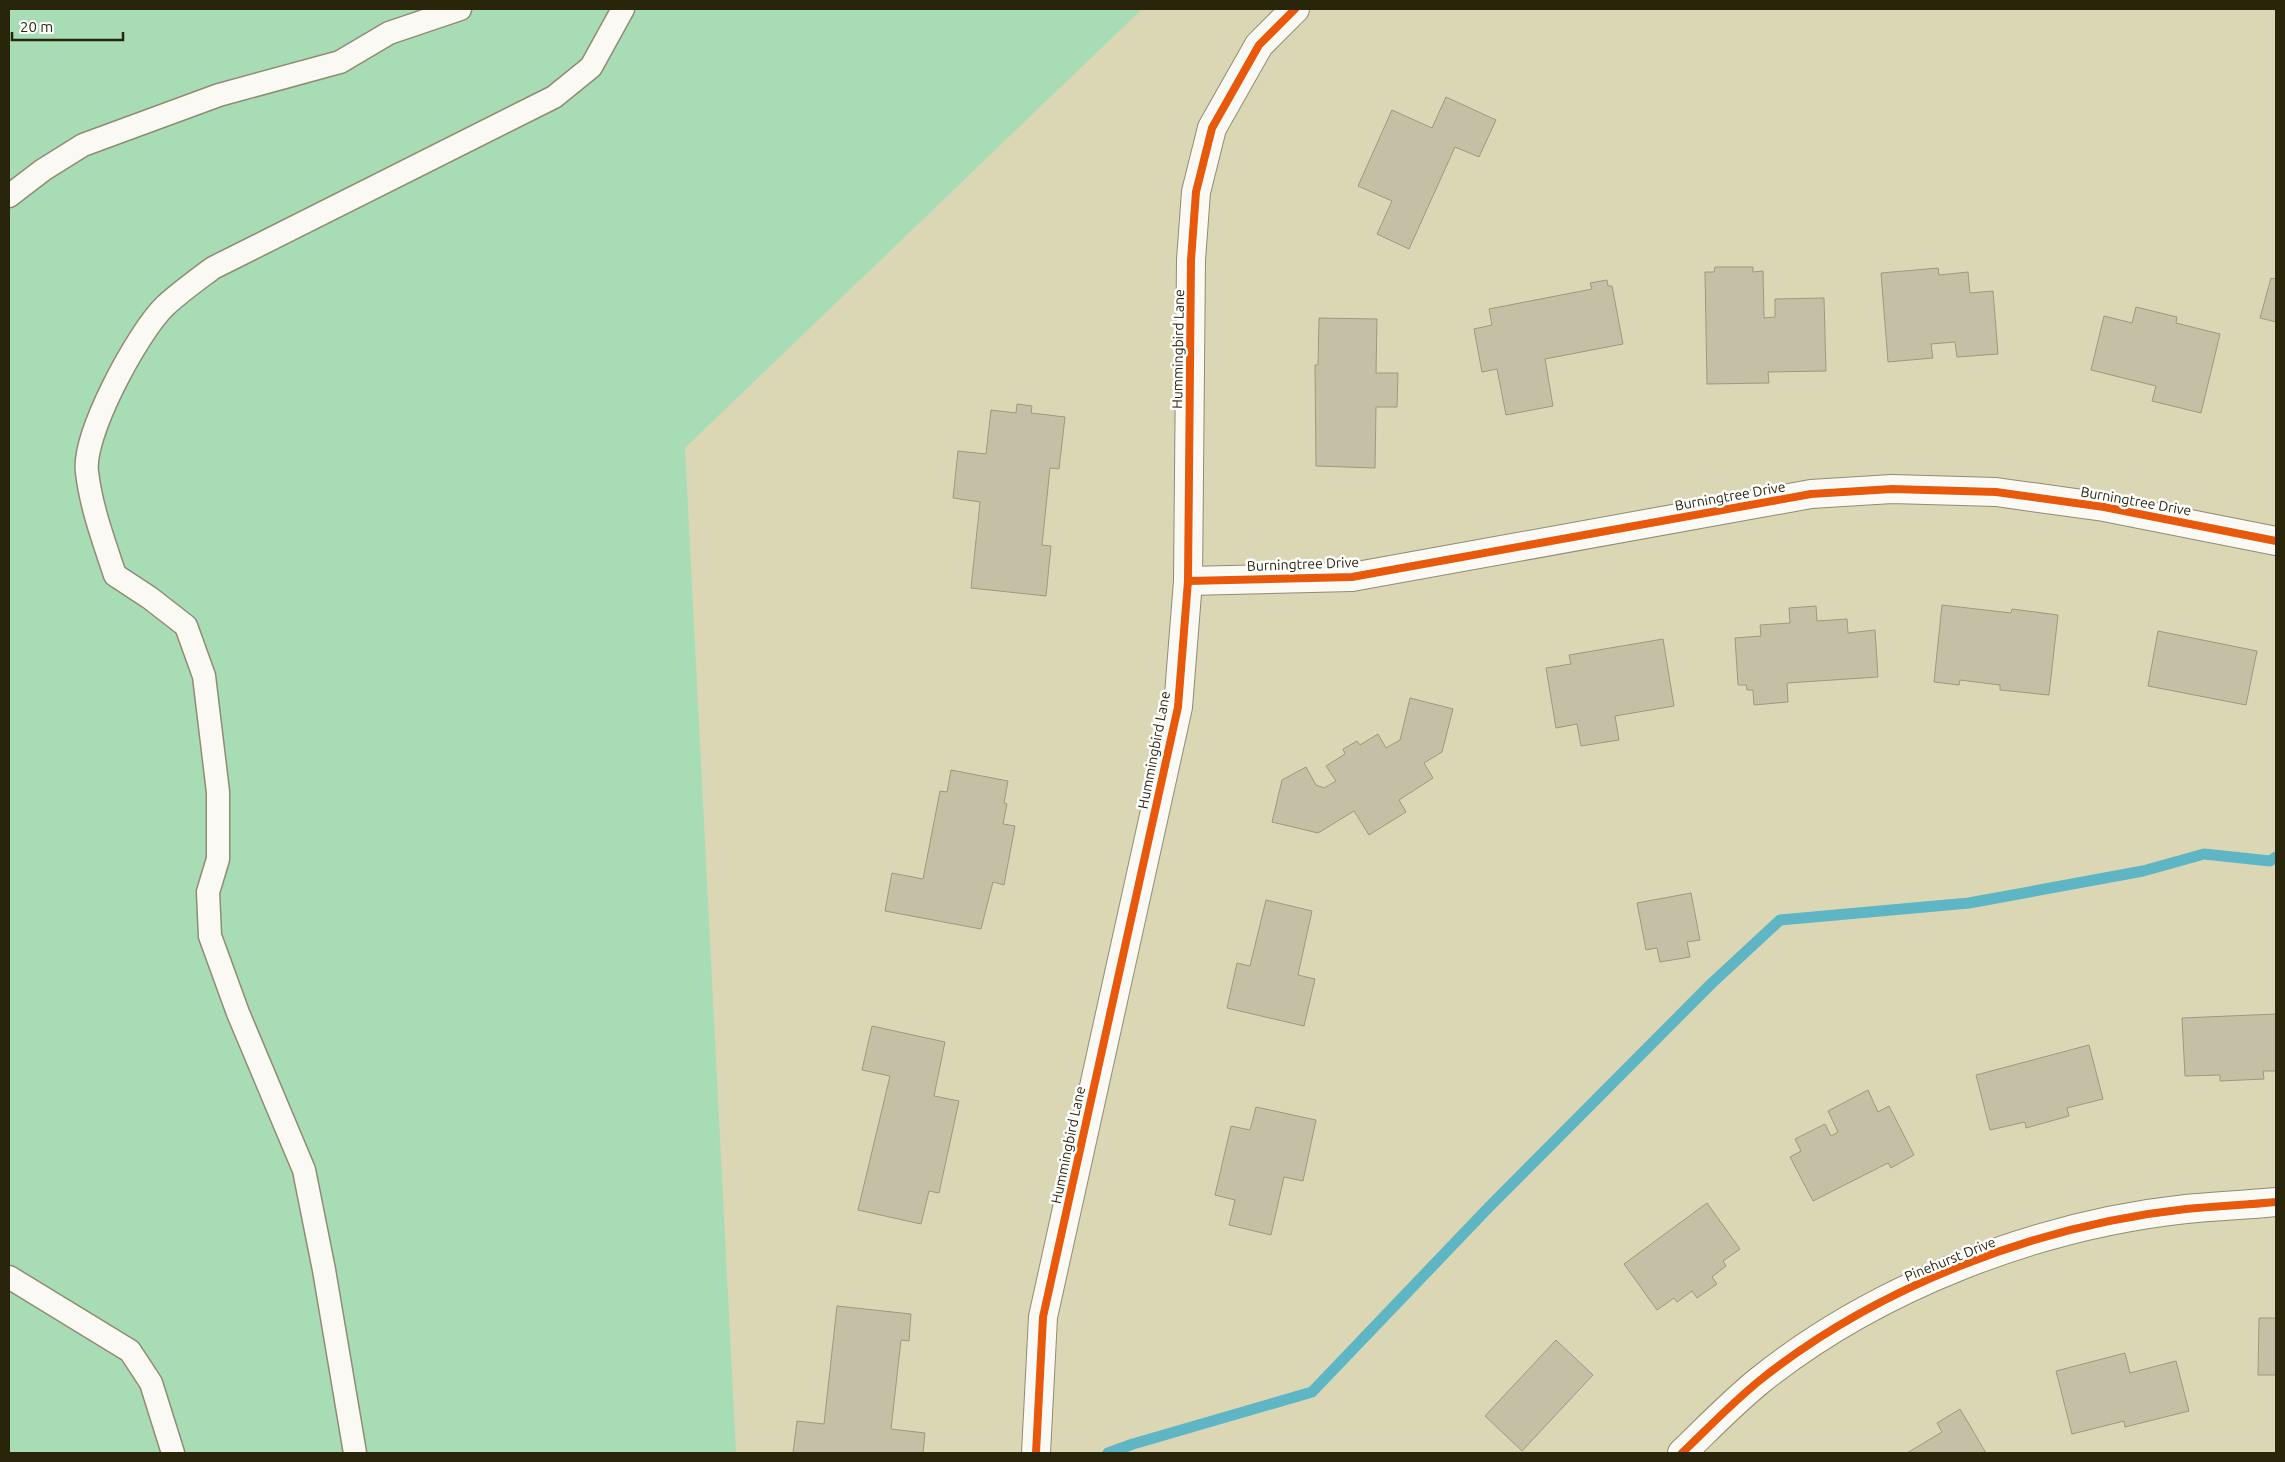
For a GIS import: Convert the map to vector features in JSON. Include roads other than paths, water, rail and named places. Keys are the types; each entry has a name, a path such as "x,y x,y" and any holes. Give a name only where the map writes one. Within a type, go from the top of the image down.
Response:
{"street":[{"name":"Hummingbird Lane","path":"1036,1453 1043,1317 1178,707 1188,581 1191,260 1196,192 1212,128 1259,45 1295,9"},
{"name":"Burningtree Drive","path":"1188,581 1352,577 1811,494 1892,489 1996,492 2104,507 2276,541"},
{"name":"Pinehurst Drive","path":"1682,1453 1758,1381 1814,1341 1890,1297 1993,1253 2104,1223 2185,1209 2276,1202"}],"lane":[{"path":"9,196 43,170 83,145 219,94 340,62 388,33 437,15 460,9"},
{"path":"355,1453 324,1270 304,1170 238,1013 210,936 208,892 218,859 218,792 204,676 186,626 150,598 115,575 96,514 86,471 90,443 113,387 130,353 164,307 213,268 554,97 591,67 623,9"},
{"path":"9,1276 130,1351 151,1383 173,1453"}],"waterway":[{"path":"1108,1453 1312,1392 1489,1207 1711,984 1780,920 1969,903 2143,871 2204,854 2270,861 2276,857"}]}
